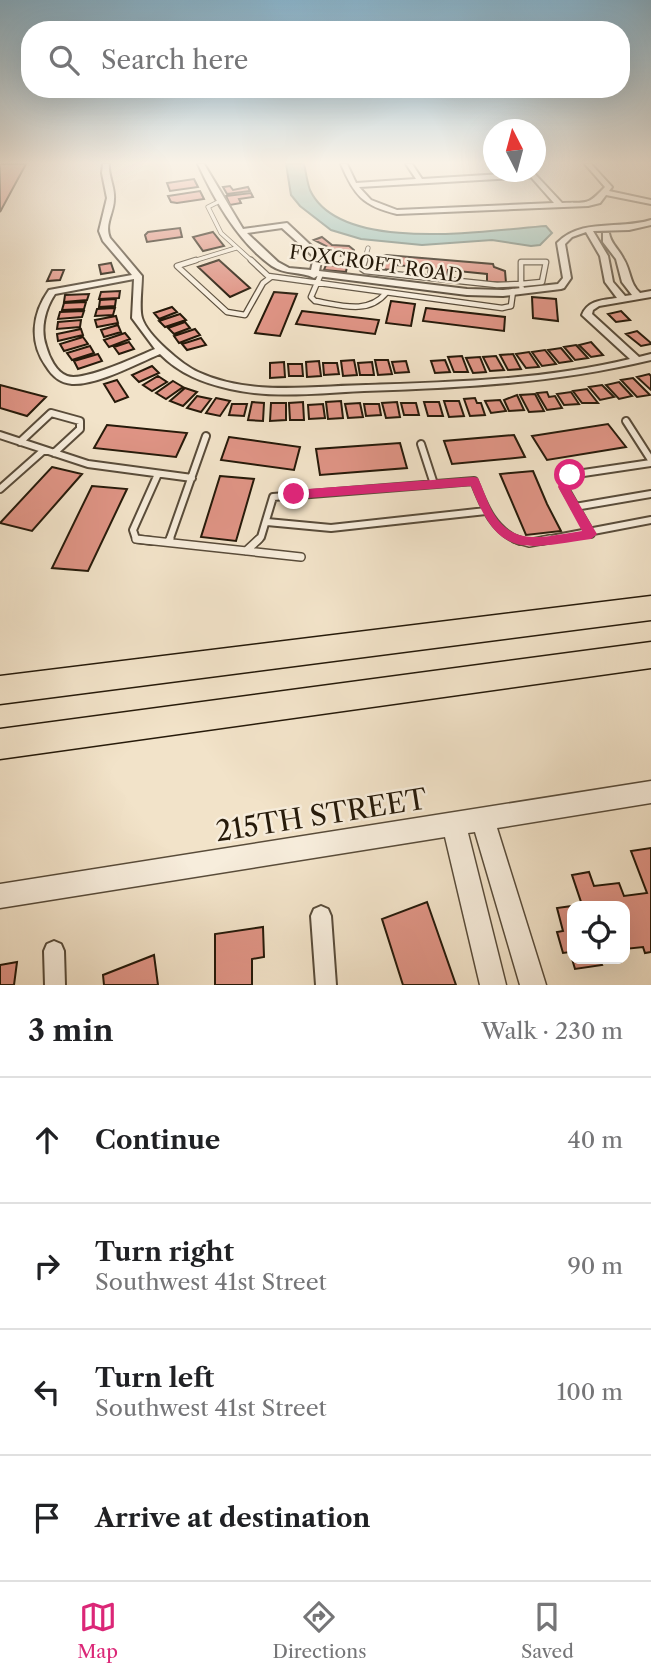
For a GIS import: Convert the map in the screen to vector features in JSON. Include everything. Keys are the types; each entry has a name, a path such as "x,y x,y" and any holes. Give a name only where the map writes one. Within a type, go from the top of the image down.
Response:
{"highway":[{"path":"0,690 651,608"},
{"path":"0,744 651,654"}],"street":[{"path":"108,210 103,231 106,239 138,276 137,318 163,349 191,373 220,384 270,390 489,385 553,377 651,357"},
{"name":"FOXCROFT ROAD","path":"228,210 241,232 275,264 317,278 444,290 519,289 565,283 563,250 572,239 589,233"},
{"path":"386,210 409,213 454,210"},
{"path":"589,233 640,227 651,222"},
{"path":"241,232 284,226 318,256 317,278"},
{"path":"589,233 606,235 651,230"},
{"path":"589,233 608,267 609,282 622,298"},
{"path":"606,235 606,243 620,258 625,283 637,295"},
{"path":"608,267 623,269"},
{"path":"138,276 52,292 38,329 39,341 55,371 65,380 77,380 163,349"},
{"path":"638,360 587,315 589,309 596,304 651,294"},
{"name":"215TH STREET","path":"0,896 651,792"},
{"path":"483,820 533,985"},
{"path":"454,825 493,985"},
{"path":"321,916 326,985"},
{"path":"54,951 55,985"}],"lane":[{"path":"209,210 221,233 271,277"},
{"path":"236,248 177,266 227,312 238,315 245,315 263,283 271,277 317,278 386,293 502,308 511,306 519,289 521,262 546,262 542,282 519,289 365,271 362,269 368,248"},
{"path":"317,278 311,297 315,302 370,308 379,305 386,293"},
{"path":"429,288 431,278"},
{"path":"444,290 446,279"},
{"path":"20,442 47,414 57,412 80,421 80,429 54,453"},
{"path":"591,534 564,487 565,480 570,475 651,461 626,421"},
{"path":"0,435 114,470 192,478"},
{"path":"169,542 206,436"},
{"path":"421,444 434,484"},
{"path":"0,489 44,450"},
{"path":"158,474 132,536 136,539 301,556"},
{"path":"246,551 261,537 274,498 434,484 474,481 486,511 501,534 516,541 529,543 591,534 651,520"},
{"path":"575,508 651,494"},
{"path":"267,522 331,528 486,511"}],"water":[{"path":"305,210 326,210 352,224 383,231 454,234 546,226 552,233 540,245 531,246 492,240 422,245 361,239 331,230"}],"building":[{"path":"180,228 182,237 147,242 145,235 148,232"},
{"path":"213,232 224,246 203,251 193,237"},
{"path":"322,237 332,245 349,246 354,250 352,257 341,256 343,251 326,250 323,247 326,246 314,240"},
{"path":"386,255 493,264 505,271 506,283 487,282 487,274 448,270 447,276 428,275 429,268 396,265 395,270 377,269 380,257"},
{"path":"219,260 250,288 230,297 198,267"},
{"path":"111,263 114,272 101,274 99,265"},
{"path":"326,265 347,266 346,272 324,270"},
{"path":"52,270 64,270 60,280 47,281"},
{"path":"120,291 119,298 99,299 101,292"},
{"path":"274,292 297,294 280,336 255,333"},
{"path":"89,294 87,300 64,302 65,295"},
{"path":"532,297 556,299 558,321 533,318"},
{"path":"116,299 115,306 99,307 100,300"},
{"path":"391,301 415,304 411,326 386,323"},
{"path":"86,302 84,309 62,310 64,303"},
{"path":"172,307 177,312 159,319 154,313"},
{"path":"115,308 113,315 95,316 97,309"},
{"path":"426,308 505,317 504,331 423,321"},
{"path":"84,311 82,317 58,319 60,312"},
{"path":"302,311 379,320 375,334 296,324"},
{"path":"621,311 630,320 616,322 608,314"},
{"path":"180,314 186,320 165,327 159,321"},
{"path":"116,316 118,323 97,327 95,320"},
{"path":"81,320 80,327 57,329 58,322"},
{"path":"185,322 190,328 174,334 168,328"},
{"path":"118,325 121,332 104,337 101,330"},
{"path":"81,329 83,335 58,341 57,334"},
{"path":"195,329 200,335 179,343 174,336"},
{"path":"637,331 651,344 641,346 626,334"},
{"path":"125,333 130,339 109,347 104,340"},
{"path":"83,337 88,344 64,351 60,344"},
{"path":"201,338 206,345 187,350 182,344"},
{"path":"129,342 134,349 119,354 114,347"},
{"path":"591,342 603,355 591,357 579,345"},
{"path":"576,345 588,358 575,360 564,347"},
{"path":"90,346 94,353 72,360 67,353"},
{"path":"561,348 572,361 559,363 548,350"},
{"path":"545,350 556,364 542,366 532,352"},
{"path":"529,352 539,367 526,368 516,354"},
{"path":"98,354 102,361 78,369 74,361"},
{"path":"513,354 521,369 508,370 500,355"},
{"path":"462,356 468,372 454,372 448,357"},
{"path":"496,356 504,370 490,371 483,357"},
{"path":"480,357 486,372 473,373 466,358"},
{"path":"354,360 357,375 343,376 341,361"},
{"path":"375,360 388,360 392,374 378,375"},
{"path":"445,360 450,372 435,373 431,361"},
{"path":"319,361 321,376 307,377 306,362"},
{"path":"406,361 409,372 395,373 392,362"},
{"path":"284,362 285,377 270,378 270,363"},
{"path":"372,362 374,375 360,375 358,363"},
{"path":"323,363 337,363 339,374 324,375"},
{"path":"288,364 302,364 303,376 289,376"},
{"path":"152,366 159,373 139,382 132,375"},
{"path":"649,374 651,376 651,390 637,377"},
{"path":"158,376 167,382 152,391 143,385"},
{"path":"633,378 650,395 637,397 621,380"},
{"path":"117,380 128,397 115,402 104,384"},
{"path":"173,381 183,387 166,399 156,393"},
{"path":"619,382 632,396 619,399 606,385"},
{"path":"0,385 46,397 27,416 0,408"},
{"path":"602,385 614,397 600,400 589,387"},
{"path":"185,388 197,392 183,406 170,401"},
{"path":"587,389 598,403 582,403 573,391"},
{"path":"547,392 549,397 555,396 562,408 547,410 537,393"},
{"path":"571,392 579,404 564,405 557,394"},
{"path":"535,394 544,411 529,412 520,395"},
{"path":"517,395 524,410 509,411 504,400"},
{"path":"197,396 211,399 201,412 187,408"},
{"path":"216,398 230,401 220,416 206,413"},
{"path":"475,398 477,403 481,403 485,415 470,416 464,399"},
{"path":"500,400 506,411 491,413 485,401"},
{"path":"341,401 343,418 328,419 326,402"},
{"path":"444,401 459,401 464,416 449,417"},
{"path":"252,402 264,403 263,421 248,420"},
{"path":"303,402 304,420 290,420 289,403"},
{"path":"397,402 400,417 386,418 382,403"},
{"path":"424,402 439,402 443,416 428,416"},
{"path":"271,403 286,403 286,420 270,421"},
{"path":"360,403 363,417 348,418 345,404"},
{"path":"401,403 416,403 419,415 404,415"},
{"path":"232,404 247,404 244,416 229,415"},
{"path":"323,404 325,418 309,419 308,405"},
{"path":"364,404 379,404 381,415 366,416"},
{"path":"608,424 626,447 547,460 532,436"},
{"path":"107,425 187,433 176,457 94,448"},
{"path":"514,435 525,457 452,464 444,441"},
{"path":"229,437 300,447 294,470 221,460"},
{"path":"400,443 407,468 320,475 316,449"},
{"path":"52,467 82,474 32,531 0,523"},
{"path":"533,471 561,531 526,535 500,474"},
{"path":"220,476 254,479 236,541 201,537"},
{"path":"92,486 127,489 88,571 52,568"},
{"path":"651,848 651,952 645,953 643,947 630,948 630,901 581,901 572,875 589,872 594,886 619,883 624,896 647,893 631,851"},
{"path":"427,902 456,985 403,985 382,919"},
{"path":"567,907 567,952 563,953 557,932 563,931 557,908"},
{"path":"263,927 264,957 252,959 252,985 215,985 215,934"},
{"path":"154,955 158,985 104,985 103,975"},
{"path":"17,962 14,985 0,985 0,965"},
{"path":"574,964 602,965 575,969"}],"route":[{"path":"294,494 474,481 486,511 501,534 529,543 591,534 564,487 565,480 570,475"}]}
